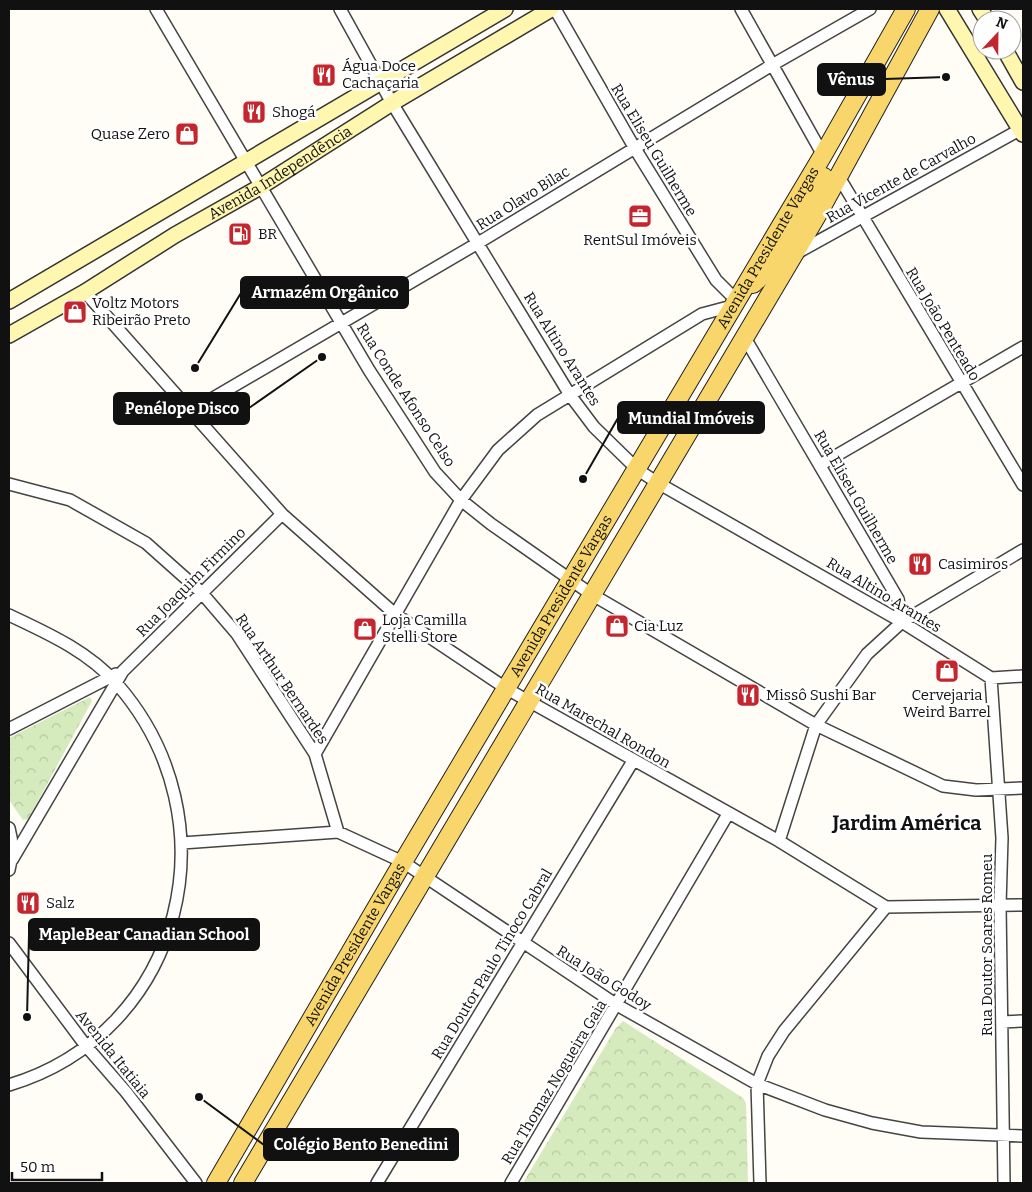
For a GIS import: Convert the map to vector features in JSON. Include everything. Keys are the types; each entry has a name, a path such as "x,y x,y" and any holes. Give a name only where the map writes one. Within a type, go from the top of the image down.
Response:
{"main road":[{"name":"Avenida Independência","path":"9,301 505,9"},
{"name":"Avenida Independência","path":"9,335 85,292 175,235 260,187 392,102 553,9"},
{"name":"Avenida Presidente Vargas","path":"216,1183 403,862 638,470 734,303 823,155 906,9"},
{"name":"Avenida Presidente Vargas","path":"243,1183 425,878 528,700 745,338 839,177 930,9"},
{"path":"947,9 1022,130"},
{"path":"734,303 770,267 901,44"},
{"path":"1011,60 1023,82"}],"street":[{"name":"Rua Conde Afonso Celso","path":"156,9 244,162 342,322 369,370 435,472 461,500 491,524 591,594 816,725 943,786 976,790 1023,788"},
{"name":"Rua Altino Arantes","path":"340,9 382,81 392,102 570,395 594,428 638,470 658,483 902,622 991,678"},
{"name":"Rua Eliseu Guilherme","path":"553,9 634,147 716,280 734,303"},
{"path":"741,9 823,155"},
{"name":"Rua Olavo Bilac","path":"191,411 478,243 772,64 870,9"},
{"name":"Rua Vicente de Carvalho","path":"793,255 1022,130"},
{"name":"Rua João Penteado","path":"839,177 1023,485"},
{"name":"Rua Marechal Rondon","path":"85,292 282,514 395,614 507,689 779,841 886,907"},
{"path":"315,754 461,500 498,450 537,415 702,314 734,303"},
{"name":"Rua Eliseu Guilherme","path":"745,338 898,599 902,622"},
{"path":"820,465 961,381 1023,347"},
{"name":"Rua Arthur Bernardes","path":"9,484 70,500 146,543 201,592 237,634 315,754 338,832"},
{"name":"Rua Joaquim Firmino","path":"10,865 113,680 282,514"},
{"path":"779,841 816,725 867,654 902,622 1023,550"},
{"path":"882,611 898,599"},
{"path":"9,615 62,639 113,680 144,718 164,758 177,799 182,843 177,898 168,935 148,977 120,1015 86,1046 57,1066 9,1085"},
{"path":"991,678 1023,676"},
{"name":"Rua Doutor Soares Romeu","path":"991,678 1002,838 1000,905 1004,1183"},
{"path":"9,729 113,680"},
{"name":"Rua Doutor Paulo Tinoco Cabral","path":"378,1183 633,761"},
{"name":"Rua Thomaz Nogueira Gaia","path":"511,1183 618,1005 728,814"},
{"path":"9,828 12,837 10,865"},
{"name":"Rua João Godoy","path":"182,843 338,832 403,862 522,943 618,1005 757,1084 825,1110 872,1123 921,1132 1023,1136"},
{"path":"760,1183 757,1084 768,1056 784,1031 886,907 1023,905"},
{"name":"Avenida Itatiaia","path":"9,943 86,1046 126,1092 196,1183"},
{"path":"1002,1022 1023,1021"}],"green space":[{"path":"90,697 92,701 31,814 28,819 23,820 9,800 9,738"},
{"path":"623,1021 743,1098 746,1103 748,1183 523,1183 616,1028"}],"place":[{"name":"Água Doce Cachaçaria","path":"324,75"},
{"name":"Vênus","path":"946,77"},
{"name":"Shogá","path":"254,112"},
{"name":"Quase Zero","path":"187,134"},
{"name":"RentSul Imóveis","path":"640,216"},
{"name":"BR","path":"240,234"},
{"name":"Voltz Motors Ribeirão Preto","path":"75,312"},
{"name":"Penélope Disco","path":"322,357"},
{"name":"Armazém Orgânico","path":"195,368"},
{"name":"Mundial Imóveis","path":"583,479"},
{"name":"Casimiros","path":"920,564"},
{"name":"Cia Luz","path":"617,626"},
{"name":"Loja Camilla Stelli Store","path":"365,629"},
{"name":"Cervejaria Weird Barrel","path":"947,671"},
{"name":"Missô Sushi Bar","path":"748,695"},
{"name":"Salz","path":"28,903"},
{"name":"MapleBear Canadian School","path":"27,1017"},
{"name":"Colégio Bento Benedini","path":"199,1097"}],"district":[{"name":"Jardim América","path":"907,823"}]}
